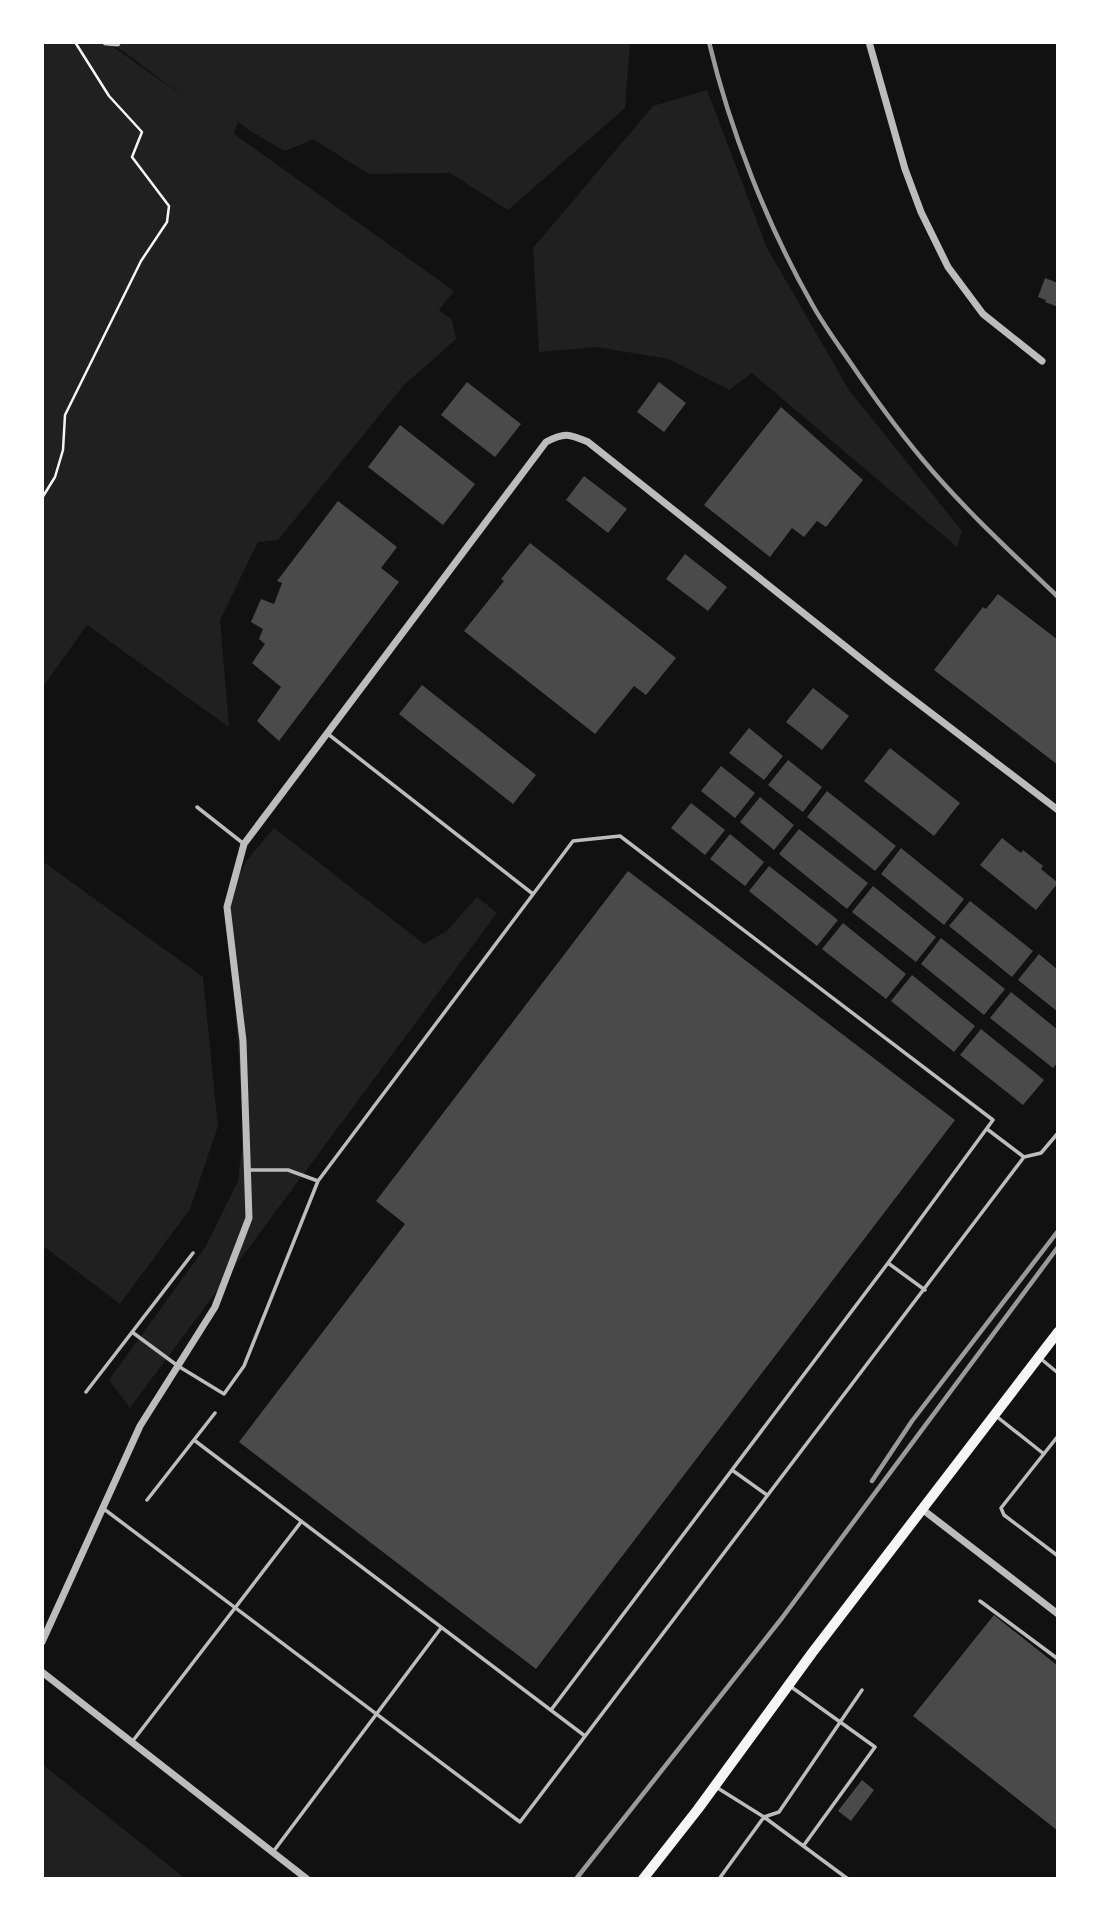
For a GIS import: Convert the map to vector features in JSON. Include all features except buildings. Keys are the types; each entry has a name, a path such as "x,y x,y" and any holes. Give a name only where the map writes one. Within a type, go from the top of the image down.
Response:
{"main road":[{"path":"643,1879 1058,1332"}],"street":[{"path":"106,42 117,43"},
{"path":"869,42 905,169 921,212 948,267 983,314 1042,361"},
{"path":"42,1642 140,1426 215,1307 249,1218 243,1041 227,907 244,844 547,442 557,436 570,434 588,442 889,681 1058,810"},
{"path":"922,1508 1058,1614"},
{"path":"42,1672 307,1879"}],"lane":[{"path":"328,734 533,894"},
{"path":"197,807 244,844"},
{"path":"132,1332 178,1366 224,1394 244,1366 318,1181 573,841 620,836 993,1120 551,1710"},
{"path":"986,1129 1024,1157"},
{"path":"103,1508 520,1822 1024,1157 1041,1153 1058,1133"},
{"path":"248,1170 288,1170 318,1181"},
{"path":"86,1392 192,1253"},
{"path":"888,1263 925,1290"},
{"path":"1038,1357 1058,1373"},
{"path":"147,1500 215,1413"},
{"path":"994,1415 1044,1454"},
{"path":"1058,1436 1002,1508 1004,1515 1058,1556"},
{"path":"194,1440 585,1736"},
{"path":"732,1470 768,1496"},
{"path":"132,1742 301,1522"},
{"path":"980,1601 1058,1659"},
{"path":"273,1852 441,1628"},
{"path":"788,1685 875,1747 804,1845"},
{"path":"719,1879 764,1817 779,1812 862,1690"},
{"path":"715,1786 764,1817 848,1879"}],"path":[{"path":"42,498 55,477 63,450 65,415 141,261 167,222 169,206 132,157 142,132 109,96 75,42"}],"shaded area":[{"path":"42,42 106,42 187,99 111,42 630,42 625,108 508,210 450,173 369,174 313,139 285,151 238,122 234,134 454,291 439,310 452,320 456,339 404,385 278,540 258,542 220,620 229,727 87,625 42,688"},
{"path":"707,90 767,248 849,390 962,531 957,547 752,373 729,390 669,359 596,347 539,352 533,248 653,106"},
{"path":"274,828 424,944 447,931 477,897 497,913 130,1408 109,1380 206,1246 238,1181 244,1129 229,897 247,860"},
{"path":"42,861 203,977 218,1126 190,1209 120,1304 42,1245"},
{"path":"42,1764 186,1879 42,1879"}],"railway":[{"path":"709,42 739,143 765,210 821,319 876,400 923,460 972,513 1058,597"},
{"path":"872,1481 912,1421 1058,1231"},
{"path":"576,1879 782,1618 1058,1247"}]}
